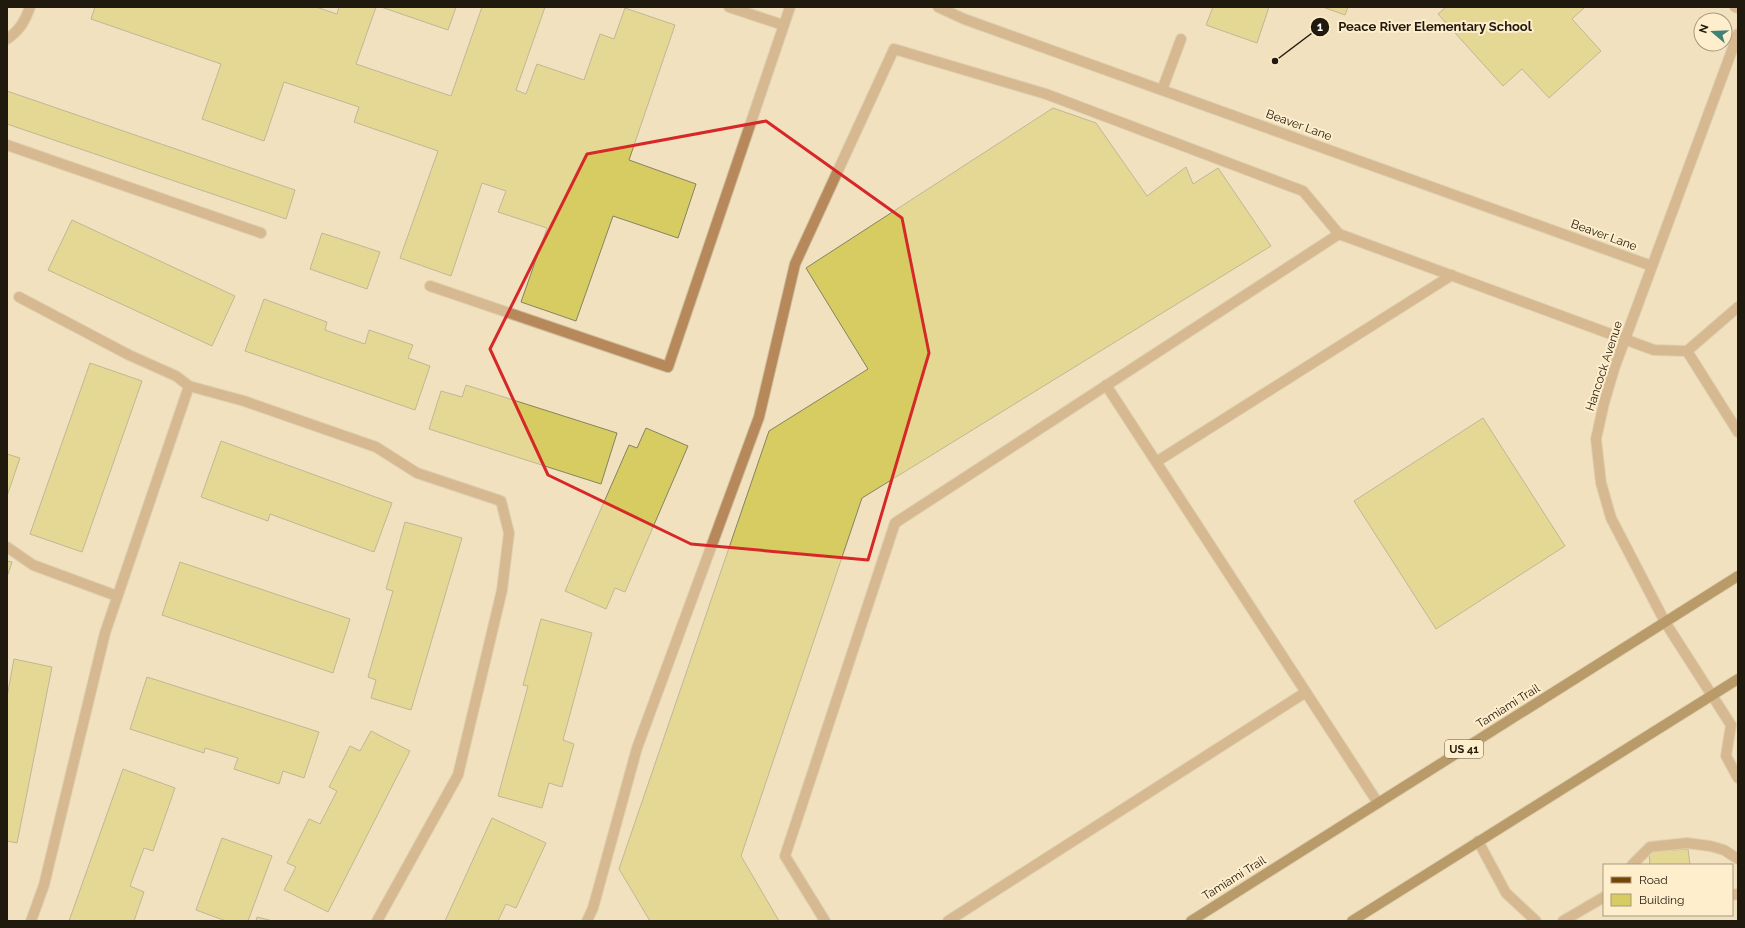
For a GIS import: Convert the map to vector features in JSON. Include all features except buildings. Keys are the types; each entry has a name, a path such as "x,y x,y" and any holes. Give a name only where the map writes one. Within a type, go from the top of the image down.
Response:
{"main road":[{"name":"Tamiami Trail","path":"1191,921 1738,576"},
{"path":"1352,921 1738,679"}],"street":[{"path":"7,39 17,32 25,20 30,7"},
{"path":"729,7 783,25"},
{"path":"430,286 668,367 790,7"},
{"name":"Beaver Lane","path":"938,7 964,19 1652,266"},
{"name":"Hancock Avenue","path":"1735,725 1713,695 1666,622 1611,518 1601,483 1596,439 1604,403 1625,339 1734,56 1738,34"},
{"path":"1162,90 1181,39"},
{"path":"588,921 595,901 637,748 759,417 795,264 894,49 1046,94 1303,191 1339,234 1654,350 1687,351 1738,307"},
{"path":"7,145 261,233"},
{"path":"825,921 785,856 895,523 1339,234"},
{"path":"1156,462 1452,276"},
{"path":"19,297 129,355 176,376 189,386 244,401 376,447 417,473 501,501 509,533 502,590 458,775 377,921"},
{"path":"1687,351 1738,432"},
{"path":"1106,385 1378,803"},
{"path":"30,921 44,885 105,633 189,386"},
{"path":"7,547 33,565 117,596"},
{"path":"948,921 1306,692"},
{"path":"1735,725 1726,756 1738,778"},
{"path":"1478,842 1506,893 1536,921"},
{"path":"1633,864 1650,848 1687,843 1710,846 1724,850 1738,859"},
{"path":"1563,921 1603,898"}],"highlighted area":[{"path":"766,121 902,218 929,353 868,560 691,544 548,475 490,349 587,154"}],"place":[{"name":"Peace River Elementary School","path":"1275,61"}]}
